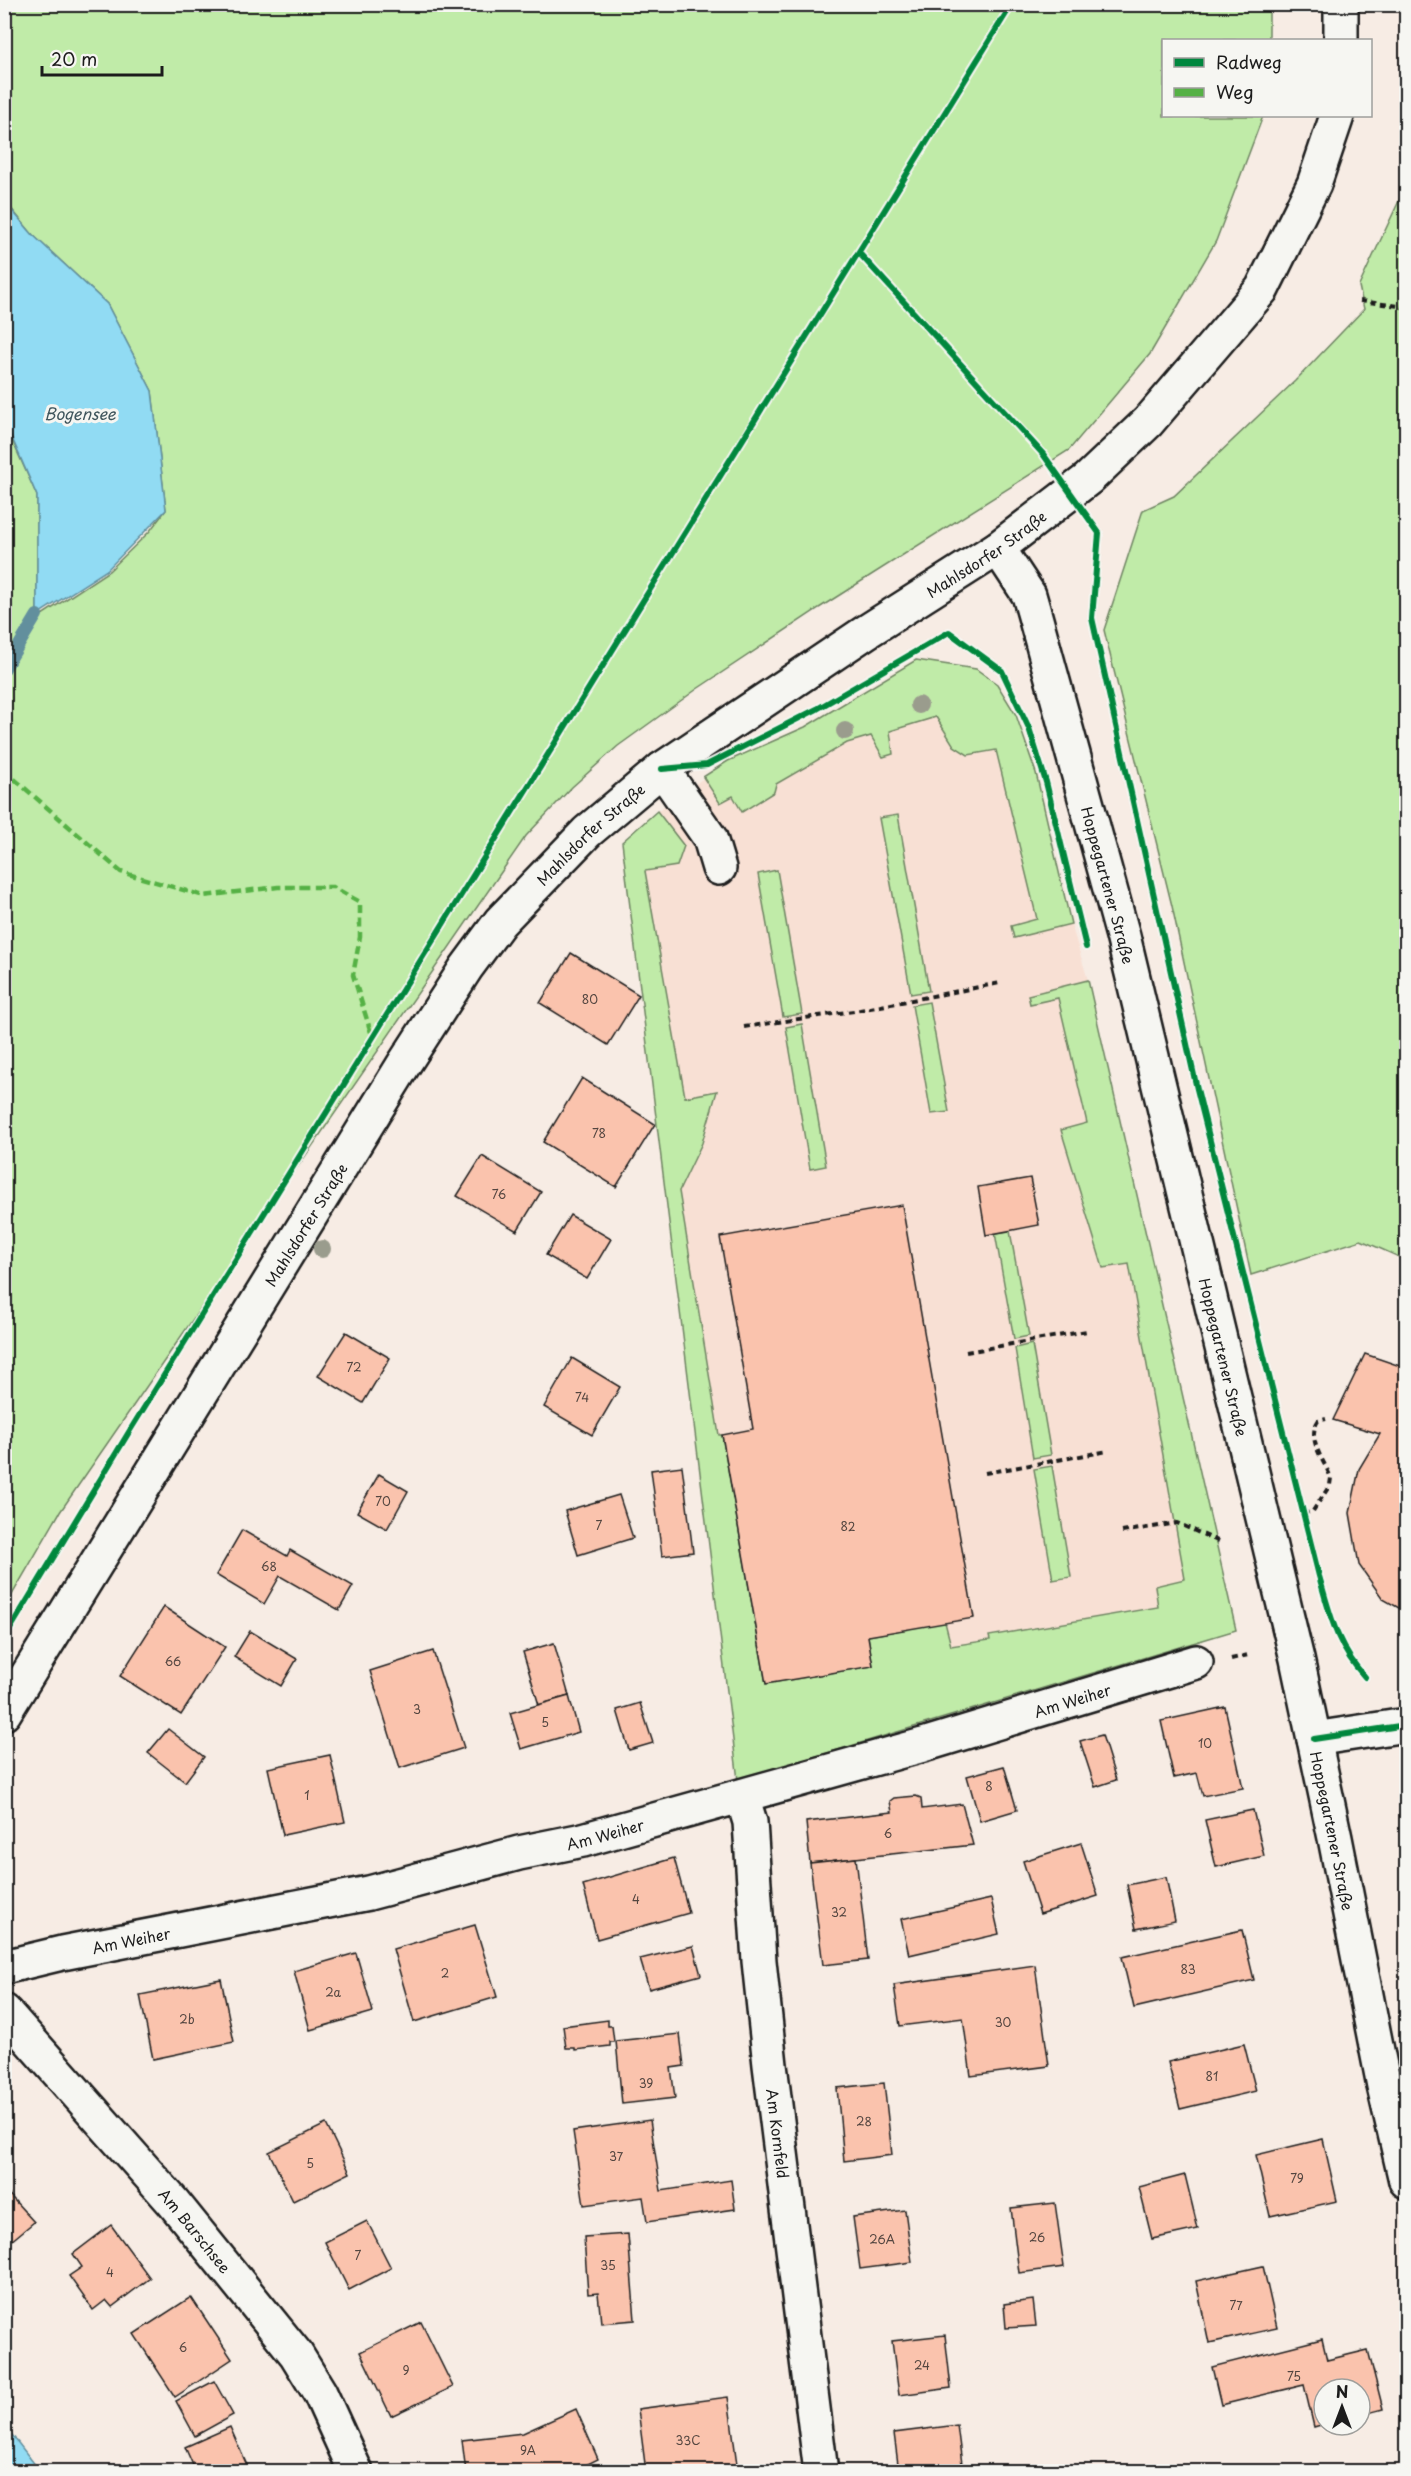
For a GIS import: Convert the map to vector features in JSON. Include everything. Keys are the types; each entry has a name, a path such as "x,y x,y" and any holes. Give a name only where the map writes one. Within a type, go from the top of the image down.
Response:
{"main road":[{"path":"1341,4 1341,39"},
{"name":"Mahlsdorfer Straße","path":"4,1713 404,1064 466,968 500,922 587,832 662,769 866,632 998,548 1088,479 1148,422 1262,289 1314,184 1337,117"},
{"name":"Hoppegartener Straße","path":"998,548 1029,595 1123,936 1295,1651 1384,2086 1407,2181"},
{"path":"662,769 710,838 719,868"},
{"name":"Am Weiher","path":"4,1967 62,1953 369,1893 519,1853 583,1840 923,1745 1196,1662"},
{"path":"1314,1739 1407,1725"},
{"name":"Am Kornfeld","path":"742,1796 750,1822 759,1961 769,2054 820,2472"},
{"name":"Am Barschsee","path":"4,2011 173,2202 296,2354 320,2393 356,2472"}],"path":[{"path":"1360,302 1407,307"},
{"path":"744,1028 860,1010 1000,983"},
{"path":"966,1352 1087,1331"},
{"path":"1303,1514 1313,1511 1330,1485 1331,1478 1313,1437 1313,1428 1318,1420 1326,1419"},
{"path":"985,1473 1108,1451"},
{"path":"1122,1532 1177,1524 1221,1542"}],"shaded area":[{"path":"916,660 976,669 997,684 1016,715 1036,773 1071,924 1088,980 1236,1630 738,1780 622,842 657,811 728,761 805,727"}],"green space":[{"path":"5,5 1269,5 1269,39 1162,39 1162,117 1263,117 1216,241 1150,354 1069,450 819,608 697,689 618,746 572,787 526,836 60,1512 5,1607 4,422 37,496 37,615 39,617 109,571 149,532 166,510 152,391 107,304 33,235 5,201"},
{"path":"1406,186 1406,1260 1361,1240 1251,1275 1172,906 1104,630 1143,510 1174,496 1295,381 1364,309 1359,286"},
{"path":"916,660 976,669 997,684 1016,715 1036,773 1071,924 1014,938 1011,926 1037,919 996,750 968,755 954,746 936,717 890,731 893,754 883,757 871,736 847,743 776,784 774,792 742,812 733,796 720,803 703,777 728,761 805,727"},
{"path":"657,811 684,846 677,866 645,871 685,1097 717,1091 702,1143 679,1191 719,1435 722,1435 766,1684 873,1666 868,1636 945,1622 951,1646 990,1640 989,1636 1158,1607 1155,1586 1185,1579 1129,1264 1103,1268 1061,1130 1087,1123 1058,998 1030,1004 1028,995 1088,980 1236,1630 738,1780 622,842"},
{"path":"898,815 929,991 911,994 879,818"},
{"path":"777,870 802,1014 783,1017 758,874"},
{"path":"929,1002 949,1112 931,1114 912,1005"},
{"path":"802,1024 826,1166 810,1169 786,1027"},
{"path":"1010,1231 1029,1336 1014,1339 995,1233"},
{"path":"1032,1344 1051,1455 1033,1458 1015,1348"},
{"path":"1052,1466 1071,1577 1053,1580 1034,1469"}],"water":[{"name":"Bogensee","path":"4,201 33,235 107,304 152,391 166,510 107,570 37,615 37,496 5,422"},
{"path":"5,2426 40,2471 5,2471"}],"building":[{"path":"571,953 639,995 608,1045 540,1003"},
{"path":"582,1078 655,1124 616,1187 543,1142"},
{"path":"482,1156 541,1192 517,1231 457,1196"},
{"path":"1030,1178 1039,1225 986,1235 978,1187"},
{"path":"902,1205 974,1618 868,1636 873,1666 766,1684 722,1435 753,1429 720,1237"},
{"path":"570,1215 611,1239 587,1279 546,1255"},
{"path":"346,1332 390,1358 363,1403 318,1376"},
{"path":"1365,1354 1406,1368 1406,1612 1383,1599 1359,1565 1350,1513 1359,1469 1380,1434 1333,1420"},
{"path":"572,1358 620,1387 592,1435 544,1407"},
{"path":"682,1466 693,1552 662,1556 651,1470"},
{"path":"379,1474 408,1491 387,1529 357,1512"},
{"path":"619,1495 633,1538 578,1555 565,1511"},
{"path":"242,1530 287,1556 290,1550 353,1586 339,1610 280,1576 264,1604 216,1575"},
{"path":"164,1607 225,1647 181,1715 120,1676"},
{"path":"250,1631 297,1659 281,1686 234,1657"},
{"path":"554,1643 569,1696 539,1705 523,1652"},
{"path":"433,1651 464,1748 400,1768 370,1671"},
{"path":"569,1696 579,1732 521,1749 510,1713"},
{"path":"640,1703 653,1743 629,1750 617,1710"},
{"path":"1225,1707 1243,1788 1203,1796 1197,1773 1174,1778 1161,1721"},
{"path":"168,1729 204,1757 185,1782 148,1753"},
{"path":"1102,1735 1116,1780 1095,1787 1080,1741"},
{"path":"330,1755 345,1822 283,1835 268,1768"},
{"path":"1004,1766 1017,1810 980,1821 967,1776"},
{"path":"916,1796 921,1798 922,1809 962,1804 973,1845 810,1863 806,1822 892,1812 890,1801 894,1798"},
{"path":"1253,1810 1264,1856 1216,1867 1205,1820"},
{"path":"1081,1843 1098,1896 1040,1914 1023,1861"},
{"path":"674,1858 689,1913 597,1939 583,1885"},
{"path":"856,1858 868,1960 823,1965 810,1863"},
{"path":"1166,1877 1175,1921 1136,1929 1127,1885"},
{"path":"991,1899 999,1934 909,1955 901,1919"},
{"path":"475,1925 497,1997 414,2022 393,1949"},
{"path":"1242,1930 1254,1980 1134,2008 1122,1957"},
{"path":"693,1946 701,1975 649,1989 640,1959"},
{"path":"356,1953 373,2012 310,2030 294,1971"},
{"path":"1035,1965 1049,2066 971,2076 963,2018 900,2026 894,1985"},
{"path":"221,1979 234,2042 153,2059 140,1995"},
{"path":"608,2020 608,2026 612,2026 614,2042 610,2042 610,2046 575,2050 575,2048 566,2048 563,2026"},
{"path":"680,2034 684,2066 671,2068 675,2098 622,2104 616,2041"},
{"path":"1244,2044 1256,2091 1180,2109 1168,2062"},
{"path":"884,2083 892,2155 844,2161 837,2088"},
{"path":"650,2120 661,2191 731,2180 735,2209 647,2222 643,2197 584,2205 573,2131"},
{"path":"326,2124 350,2173 293,2201 269,2152"},
{"path":"1323,2139 1337,2201 1270,2216 1256,2155"},
{"path":"1185,2175 1198,2229 1152,2239 1139,2187"},
{"path":"4,2189 34,2222 4,2247"},
{"path":"1055,2203 1064,2267 1019,2273 1011,2208"},
{"path":"905,2210 912,2262 860,2269 853,2217"},
{"path":"367,2221 391,2268 349,2290 325,2242"},
{"path":"111,2225 150,2278 112,2307 106,2300 93,2310 69,2276 82,2267 73,2254"},
{"path":"628,2234 635,2320 601,2323 598,2293 588,2294 584,2237"},
{"path":"1263,2266 1277,2328 1209,2343 1196,2281"},
{"path":"191,2297 232,2359 175,2397 134,2334"},
{"path":"1033,2300 1036,2326 1006,2328 1004,2304"},
{"path":"421,2322 453,2387 391,2416 360,2352"},
{"path":"945,2335 951,2388 899,2395 892,2341"},
{"path":"1322,2339 1327,2360 1368,2350 1383,2409 1372,2412 1372,2377 1312,2377 1312,2419 1304,2385 1221,2405 1212,2367"},
{"path":"214,2381 233,2415 195,2436 176,2401"},
{"path":"728,2397 738,2472 646,2472 638,2409"},
{"path":"576,2409 598,2459 572,2472 466,2472 462,2440 523,2433"},
{"path":"957,2425 963,2472 899,2472 894,2433"},
{"path":"230,2427 250,2472 196,2472 185,2447"},
{"path":"1378,2466 1379,2472 1353,2472"},
{"path":"1293,2467 1293,2472 1254,2472"}],"waterway":[{"path":"4,670 37,615"}],"marked path":[{"path":"4,770 121,872 204,896 278,887 333,887 360,902 360,937 353,975 373,1039"}],"cycle path":[{"path":"4,1639 129,1432 1012,4"},
{"path":"859,253 1043,454 1099,533 1092,618 1197,1089 1319,1576 1331,1618 1341,1642 1365,1677"},
{"path":"662,769 707,765 817,709 949,632 1002,671 1029,728 1046,782 1086,947"},
{"path":"1314,1739 1406,1725"}]}
